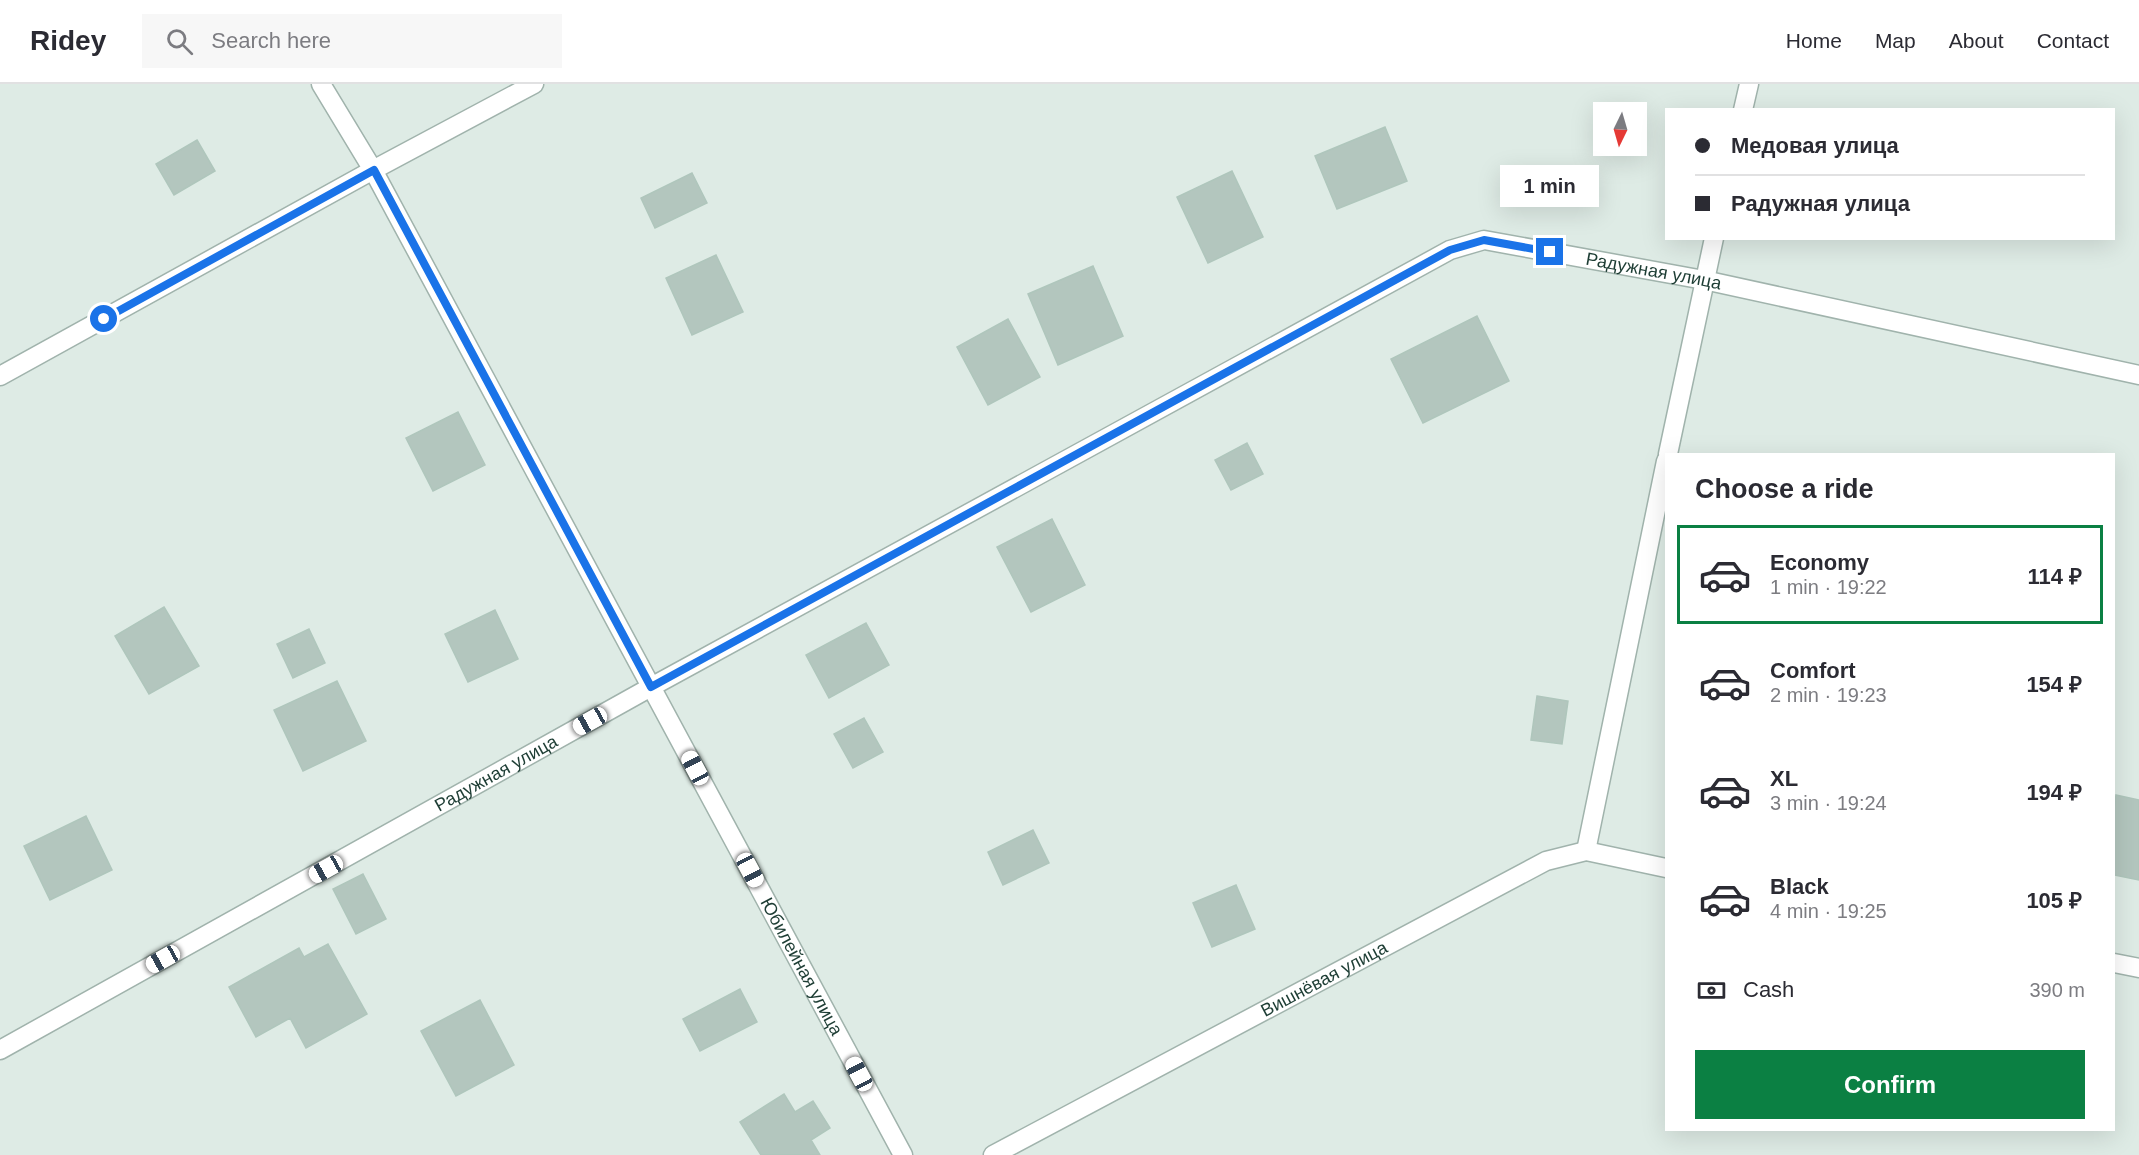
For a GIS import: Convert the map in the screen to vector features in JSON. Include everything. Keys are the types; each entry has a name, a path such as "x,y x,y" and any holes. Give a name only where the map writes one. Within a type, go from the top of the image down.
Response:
{"street":[{"name":"Юбилейная улица","path":"321,84 374,170 903,1155"},
{"path":"0,376 534,84"},
{"path":"1743,108 1749,84"},
{"name":"Радужная улица","path":"0,1050 651,687 1450,250 1484,240 1704,280 2139,375"},
{"path":"1668,453 1714,240"},
{"path":"1586,851 1665,466"},
{"name":"Вишнёвая улица","path":"993,1155 1546,861 1586,851 1665,868"},
{"path":"2115,963 2139,968"}],"building":[{"path":"1385,127 1407,181 1337,209 1315,156"},
{"path":"197,140 215,171 174,195 156,164"},
{"path":"1232,171 1263,237 1208,263 1177,197"},
{"path":"692,173 707,203 655,228 641,198"},
{"path":"716,255 743,312 692,335 666,278"},
{"path":"1093,266 1123,336 1058,365 1028,294"},
{"path":"1477,316 1509,381 1423,423 1391,359"},
{"path":"1008,319 1040,377 988,405 957,347"},
{"path":"458,412 485,465 433,491 406,438"},
{"path":"1247,443 1263,474 1231,490 1215,460"},
{"path":"1052,519 1085,585 1031,612 997,547"},
{"path":"164,607 199,666 149,694 115,636"},
{"path":"495,610 518,659 468,682 445,634"},
{"path":"866,623 889,665 829,698 806,655"},
{"path":"309,629 325,663 293,678 277,644"},
{"path":"337,681 366,741 303,771 274,710"},
{"path":"1537,696 1568,701 1562,744 1531,740"},
{"path":"864,718 883,752 853,768 834,734"},
{"path":"2116,795 2139,800 2139,880 2115,875"},
{"path":"86,816 112,870 50,900 24,846"},
{"path":"1033,830 1049,863 1003,885 988,852"},
{"path":"363,874 386,919 356,934 333,889"},
{"path":"1236,885 1255,929 1212,947 1193,903"},
{"path":"328,944 367,1014 306,1048 290,1018 256,1037 229,987 299,948 304,957"},
{"path":"740,989 757,1022 700,1051 683,1019"},
{"path":"480,1000 514,1065 456,1096 421,1031"},
{"path":"784,1094 795,1112 813,1101 830,1128 811,1140 820,1155 761,1155 740,1122"}],"route":[{"path":"104,319 374,170 651,687 1450,250 1484,240 1550,252"}]}
